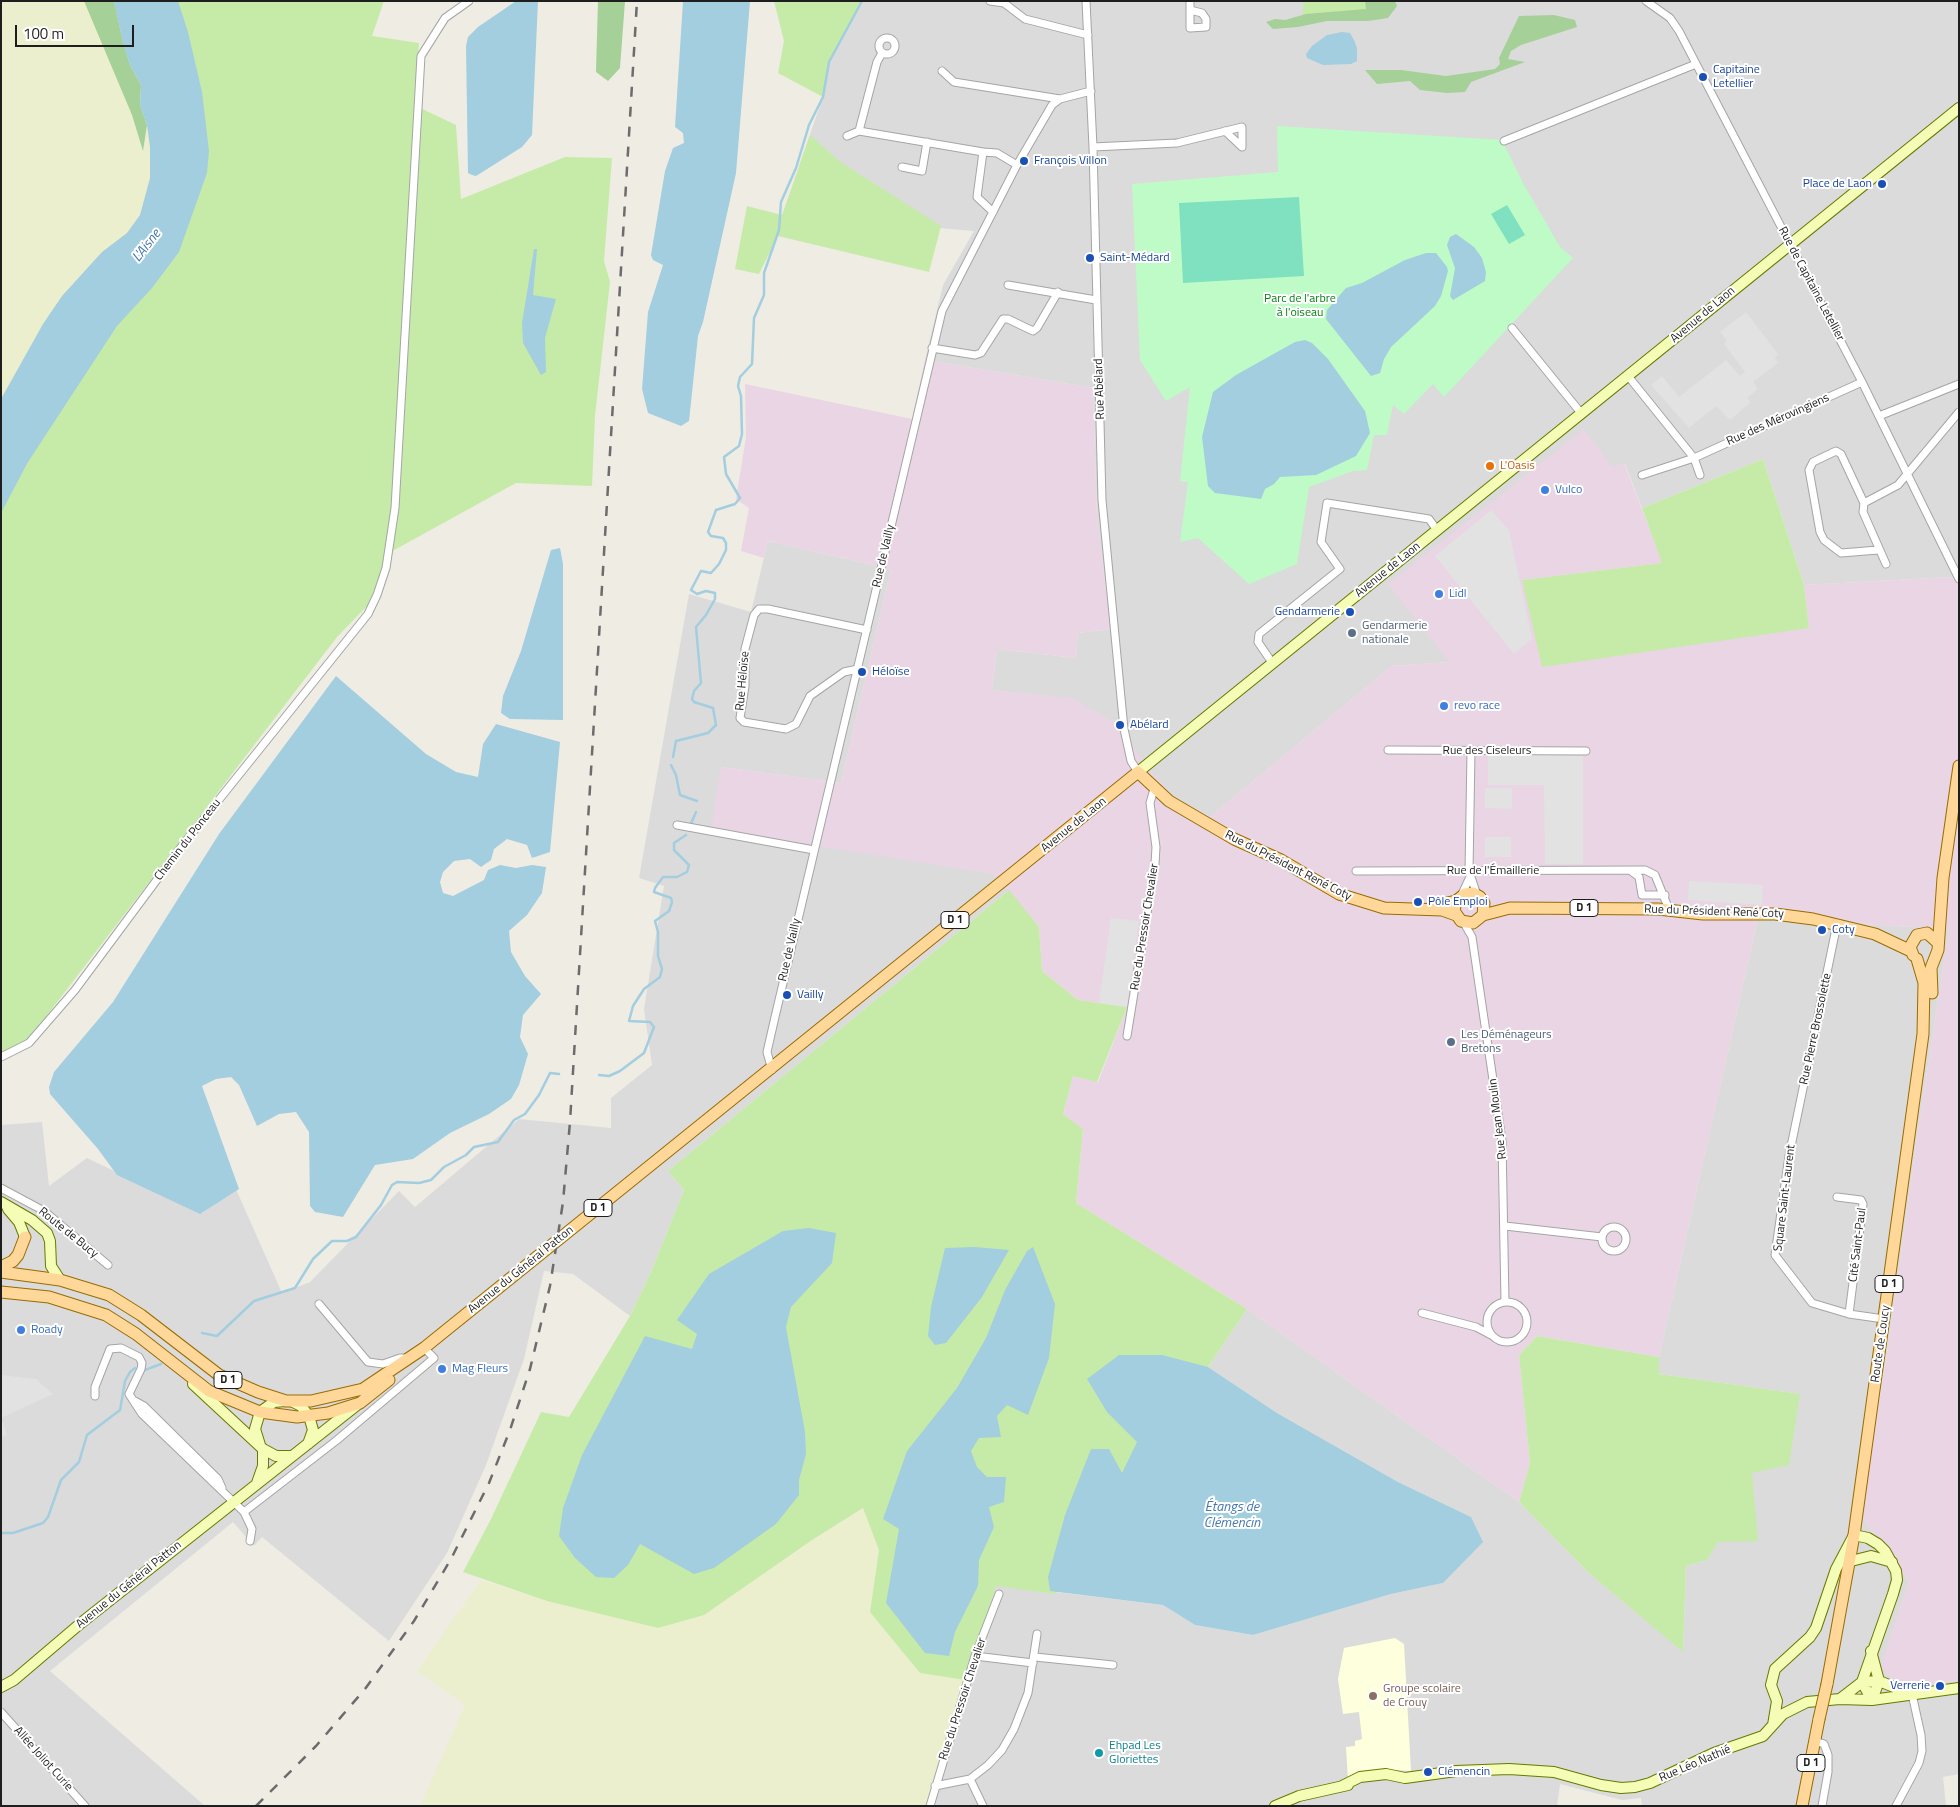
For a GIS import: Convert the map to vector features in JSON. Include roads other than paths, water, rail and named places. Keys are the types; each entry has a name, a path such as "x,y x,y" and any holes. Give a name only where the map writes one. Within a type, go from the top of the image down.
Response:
{"main road":[{"name":"Avenue de Laon","path":"772,1070 1959,108"},
{"path":"1916,945 1934,915 1943,878 1959,766"},
{"name":"Rue du Président René Coty","path":"1138,772 1169,801 1234,839 1281,860 1339,894 1370,905 1399,910 1442,910 1460,919 1480,919 1510,908 1663,908 1703,914 1753,912 1793,916 1838,924 1916,945"},
{"name":"Route de Coucy","path":"1854,1535 1923,1034 1932,999 1931,968 1938,950 1943,900 1943,878"},
{"path":"1323,884 1371,899 1398,904 1435,906 1469,893 1481,899 1480,919"},
{"path":"1458,898 1460,919"},
{"name":"D 1","path":"1481,899 1510,908"},
{"path":"1916,945 1931,935 1938,942"},
{"path":"1916,945 1926,961 1934,957"},
{"name":"Route de Coucy","path":"1916,945 1924,983 1923,1034"},
{"name":"Avenue du Général Patton","path":"411,1358 772,1070"},
{"name":"Route de Bucy","path":"1,1203 14,1214 25,1237"},
{"name":"Route de Bucy","path":"1,1203 32,1220 47,1233 50,1241 51,1266 60,1280"},
{"path":"1,1267 13,1261 18,1255 25,1237"},
{"name":"D 1","path":"1,1272 60,1280 109,1295 141,1315 219,1375 244,1388 289,1401 320,1400 363,1388 411,1358"},
{"name":"D 1","path":"1,1292 49,1297 106,1315 136,1334 180,1371 209,1391 260,1412 286,1416 309,1416 360,1403 384,1385 411,1358"},
{"path":"180,1371 261,1447 283,1458 296,1455 360,1403"},
{"path":"257,1483 263,1466 261,1447 255,1429 260,1412 274,1402 289,1401 301,1406 309,1416 313,1430 308,1445"},
{"name":"Avenue du Général Patton","path":"1,1687 14,1680 88,1617 257,1483 296,1455"},
{"path":"1773,1725 1776,1701 1771,1685 1775,1669 1816,1628 1836,1569 1854,1535 1868,1538 1878,1544 1892,1562 1897,1580 1871,1651 1862,1682 1872,1700"},
{"name":"D 1","path":"1802,1806 1827,1684 1854,1535"},
{"path":"1850,1561 1871,1556 1892,1562"},
{"path":"1871,1651 1879,1681 1872,1700"},
{"path":"1840,1699 1862,1682 1879,1681 1912,1694"},
{"path":"1,1687 1,1697"},
{"path":"1776,1701 1792,1708 1807,1702 1822,1700 1872,1700 1959,1688"},
{"name":"Rue Léo Nathié","path":"1275,1806 1299,1796 1342,1786 1369,1776 1386,1774 1396,1777 1509,1769 1554,1772 1601,1785 1622,1788 1635,1787 1650,1783 1714,1754 1763,1736 1792,1708"}],"street":[{"name":"Chemin du Ponceau","path":"1,1057 29,1043 74,990 185,842 368,614 386,568 395,508 421,56 445,18 469,1"},
{"path":"990,1 1004,3 1025,18 1088,35"},
{"name":"Rue Abélard","path":"1086,1 1093,147 1102,500 1124,729 1131,762 1138,772"},
{"path":"1190,1 1190,10"},
{"name":"Rue de Capitaine Letellier","path":"1646,1 1670,18 1696,64 1862,382 1959,579"},
{"path":"860,131 877,62 882,53"},
{"path":"1504,141 1696,64"},
{"path":"942,72 954,82 1060,99 1091,91"},
{"name":"Rue de Vailly","path":"772,1070 767,1052 932,348 947,299 1017,165 1052,105 1060,99"},
{"path":"847,136 860,131 997,153 1017,165"},
{"path":"1093,147 1176,143 1225,131"},
{"path":"902,167 922,171 927,142"},
{"path":"983,152 977,197 993,212"},
{"path":"1008,285 1058,292 1096,300"},
{"path":"932,348 975,355 981,353 1003,319 1008,318 1033,330 1037,328 1058,292"},
{"path":"1512,328 1581,414"},
{"path":"1628,376 1694,458 1700,475"},
{"name":"Rue des Mérovingiens","path":"1642,475 1694,458 1862,382"},
{"path":"1879,416 1959,384"},
{"path":"1864,503 1898,485 1959,412"},
{"path":"1878,550 1841,552 1824,540 1820,532 1809,470 1813,462 1836,451 1842,454 1864,503 1863,512 1878,550 1886,564"},
{"path":"1273,664 1258,642 1259,634 1340,569 1321,542 1327,503 1428,519 1437,530"},
{"name":"Rue Héloïse","path":"858,669 844,672 810,696 796,724 786,729 744,722 740,718 745,686 746,649 754,615 759,609 768,609 867,630"},
{"name":"Rue des Ciseleurs","path":"1388,750 1586,751"},
{"path":"1471,751 1470,874 1481,899"},
{"name":"Rue du Pressoir Chevalier","path":"1128,1036 1155,864 1156,846 1150,803 1154,789"},
{"path":"677,825 814,850"},
{"name":"Rue de l'Émaillerie","path":"1356,871 1470,874 1650,871 1655,875 1665,895 1663,908"},
{"path":"1630,871 1638,874 1642,895 1665,895"},
{"path":"1458,898 1470,874"},
{"name":"Rue Jean Moulin","path":"1460,919 1472,937 1502,1141 1505,1302"},
{"name":"Rue Jean Moulin","path":"1472,937 1480,919"},
{"name":"Rue Pierre Brossolette","path":"1794,1133 1838,924"},
{"name":"Square Saint-Laurent","path":"1794,1133 1775,1255 1812,1303 1849,1314"},
{"name":"Route de Bucy","path":"1,1188 44,1211 108,1265"},
{"name":"Cité Saint-Paul","path":"1837,1197 1861,1200 1863,1204 1849,1314"},
{"path":"1505,1226 1602,1237"},
{"path":"1422,1313 1476,1327 1497,1339 1509,1342 1521,1337 1527,1326 1526,1314 1523,1308 1512,1302 1505,1302 1495,1306 1487,1321 1476,1327"},
{"path":"319,1304 368,1362 383,1364 400,1358 411,1358"},
{"path":"1849,1314 1884,1319"},
{"path":"1487,1321 1492,1335"},
{"path":"95,1396 95,1387 110,1349 115,1347 139,1357 142,1363 141,1369 129,1390 129,1394 135,1401 144,1406 218,1479 222,1488 244,1512 252,1529 250,1542"},
{"path":"244,1512 338,1440 434,1358 424,1348"},
{"name":"Rue du Pressoir Chevalier","path":"930,1806 975,1656 999,1594"},
{"path":"935,1786 970,1779 999,1754 1014,1729 1028,1693 1037,1634"},
{"path":"975,1656 1112,1665"},
{"path":"1896,1806 1919,1764 1922,1751 1912,1694"},
{"name":"Allée Joliot Curie","path":"1,1712 85,1806"},
{"path":"1815,1741 1824,1744 1828,1756 1828,1772 1822,1806"},
{"path":"970,1779 983,1806"}],"water":[{"name":"L'Aisne","path":"114,1 178,1 188,32 202,92 209,151 207,173 179,252 152,288 117,326 28,462 1,513 1,399 43,324 62,296 102,252 127,233 140,215 150,178 150,147 147,125 140,105 141,85 130,65"},
{"path":"516,1 538,1 532,135 522,147 476,176 468,173 466,46 468,37 478,27"},
{"path":"683,1 750,1 736,173 703,322 698,336 689,421 681,426 648,413 642,389 648,312 663,265 653,260 651,255 665,171 673,148 684,143 683,133 675,127"},
{"path":"1342,32 1350,33 1354,40 1357,48 1357,61 1351,64 1323,65 1307,58 1306,54 1312,46 1327,35"},
{"path":"1456,234 1474,247 1482,258 1486,272 1485,281 1453,300 1450,296 1455,268 1447,245 1450,237"},
{"path":"534,249 537,249 533,295 556,299 545,338 546,372 541,375 523,343 522,323"},
{"path":"1426,253 1436,253 1447,267 1448,271 1441,296 1435,306 1391,347 1384,359 1380,373 1371,376 1326,319 1327,310 1346,288 1362,283 1405,260"},
{"path":"1305,340 1312,343 1328,359 1365,411 1370,433 1356,456 1316,475 1280,477 1274,484 1265,489 1261,499 1215,493 1208,486 1202,437 1213,392 1236,375 1295,342"},
{"path":"560,548 563,564 563,720 510,719 501,713 503,696 521,651 551,550"},
{"path":"336,676 426,754 456,772 478,777 483,744 496,724 560,742 550,852 532,858 527,845 507,839 494,849 491,860 481,867 470,859 454,861 443,872 440,882 443,893 453,896 484,880 488,870 500,865 516,868 532,865 546,867 542,893 527,915 509,931 511,952 525,976 541,994 523,1015 520,1037 528,1054 519,1085 511,1099 489,1114 450,1133 413,1159 375,1165 343,1217 315,1212 310,1206 309,1132 296,1112 279,1114 257,1126 239,1085 231,1077 216,1079 202,1086 239,1189 200,1214 117,1175 98,1149 50,1094 49,1087 54,1072 113,1002 219,834"},
{"path":"809,1228 836,1233 832,1263 791,1307 786,1327 805,1432 806,1454 799,1480 799,1495 776,1524 714,1568 694,1574 640,1544 628,1565 614,1578 596,1577 575,1558 559,1536 563,1508 582,1455 645,1336 692,1349 697,1334 677,1320 709,1274 783,1231"},
{"path":"975,1247 1009,1250 982,1297 946,1343 935,1345 928,1336 931,1307 945,1248"},
{"path":"1033,1247 1055,1304 1049,1358 1028,1415 1007,1405 997,1416 1001,1437 979,1438 971,1451 977,1467 987,1477 1006,1477 1004,1502 989,1507 994,1527 979,1560 978,1586 955,1632 949,1656 925,1653 886,1603 899,1529 883,1519 907,1451 957,1388 986,1338 1005,1290 1027,1251"},
{"name":"Étangs de Clémencin","path":"1119,1355 1162,1355 1208,1367 1277,1413 1398,1482 1471,1517 1483,1542 1443,1583 1391,1594 1253,1635 1195,1625 1163,1605 1050,1591 1048,1577 1065,1515 1091,1449 1109,1449 1122,1473 1137,1442 1107,1412 1087,1379"}],"waterway":[{"path":"673,757 676,741 708,733 716,725 713,708 694,702 692,699 694,691 701,683 696,627 706,615 715,599 715,593 706,591 697,594 691,590 701,571 711,573 719,564 726,550 726,543 723,538 711,536 708,532 716,510 735,504 740,498 726,474 724,457 739,446 742,434 741,396 738,386 740,377 752,364 754,318 764,295 764,273 779,230 781,202 796,168 809,125 823,97 829,62 862,1"},
{"path":"671,765 676,775 680,795 697,801"},
{"path":"690,826 696,812"},
{"path":"599,1075 609,1076 620,1071 644,1053 654,1027 650,1022 629,1021 633,1006 644,989 660,977 662,969 658,956 658,932 655,921 669,911 672,902 671,898 654,892 663,877 677,877 687,872 689,865 674,850 674,843 686,835"},
{"path":"202,1333 217,1336 254,1301 295,1288 313,1259 332,1241 347,1241 356,1237 381,1205 392,1185 397,1182 419,1183 431,1180 444,1167 466,1155 474,1147 498,1142 514,1120 525,1114 539,1095 550,1073 559,1074"},
{"path":"145,1370 161,1364"},
{"path":"1,1533 13,1533 43,1523 48,1517 61,1480 79,1462 87,1435 120,1410 125,1381 130,1372 135,1368"}],"railway":[{"path":"256,1806 316,1746 365,1689 414,1621 451,1559 489,1483 510,1430 530,1369 550,1286 563,1202 570,1122 637,1"}],"place":[{"name":"Capitaine Letellier","path":"1703,77"},
{"name":"François Villon","path":"1024,161"},
{"name":"Place de Laon","path":"1882,184"},
{"name":"Saint-Médard","path":"1090,258"},
{"name":"L'Oasis","path":"1490,466"},
{"name":"Vulco","path":"1545,490"},
{"name":"Lidl","path":"1439,594"},
{"name":"Gendarmerie","path":"1350,612"},
{"name":"Gendarmerie nationale","path":"1352,633"},
{"name":"Héloïse","path":"862,672"},
{"name":"revo race","path":"1444,706"},
{"name":"Abélard","path":"1120,725"},
{"name":"Pôle Emploi","path":"1418,902"},
{"name":"Coty","path":"1822,930"},
{"name":"Vailly","path":"787,995"},
{"name":"Les Déménageurs Bretons","path":"1451,1042"},
{"name":"Roady","path":"21,1330"},
{"name":"Mag Fleurs","path":"442,1369"},
{"name":"Verrerie","path":"1940,1686"},
{"name":"Groupe scolaire de Crouy","path":"1373,1696"},
{"name":"Ehpad Les Gloriettes","path":"1099,1753"},
{"name":"Clémencin","path":"1428,1772"}],"park label":[{"name":"Parc de l'arbre à l'oiseau","path":"1300,306"}]}
